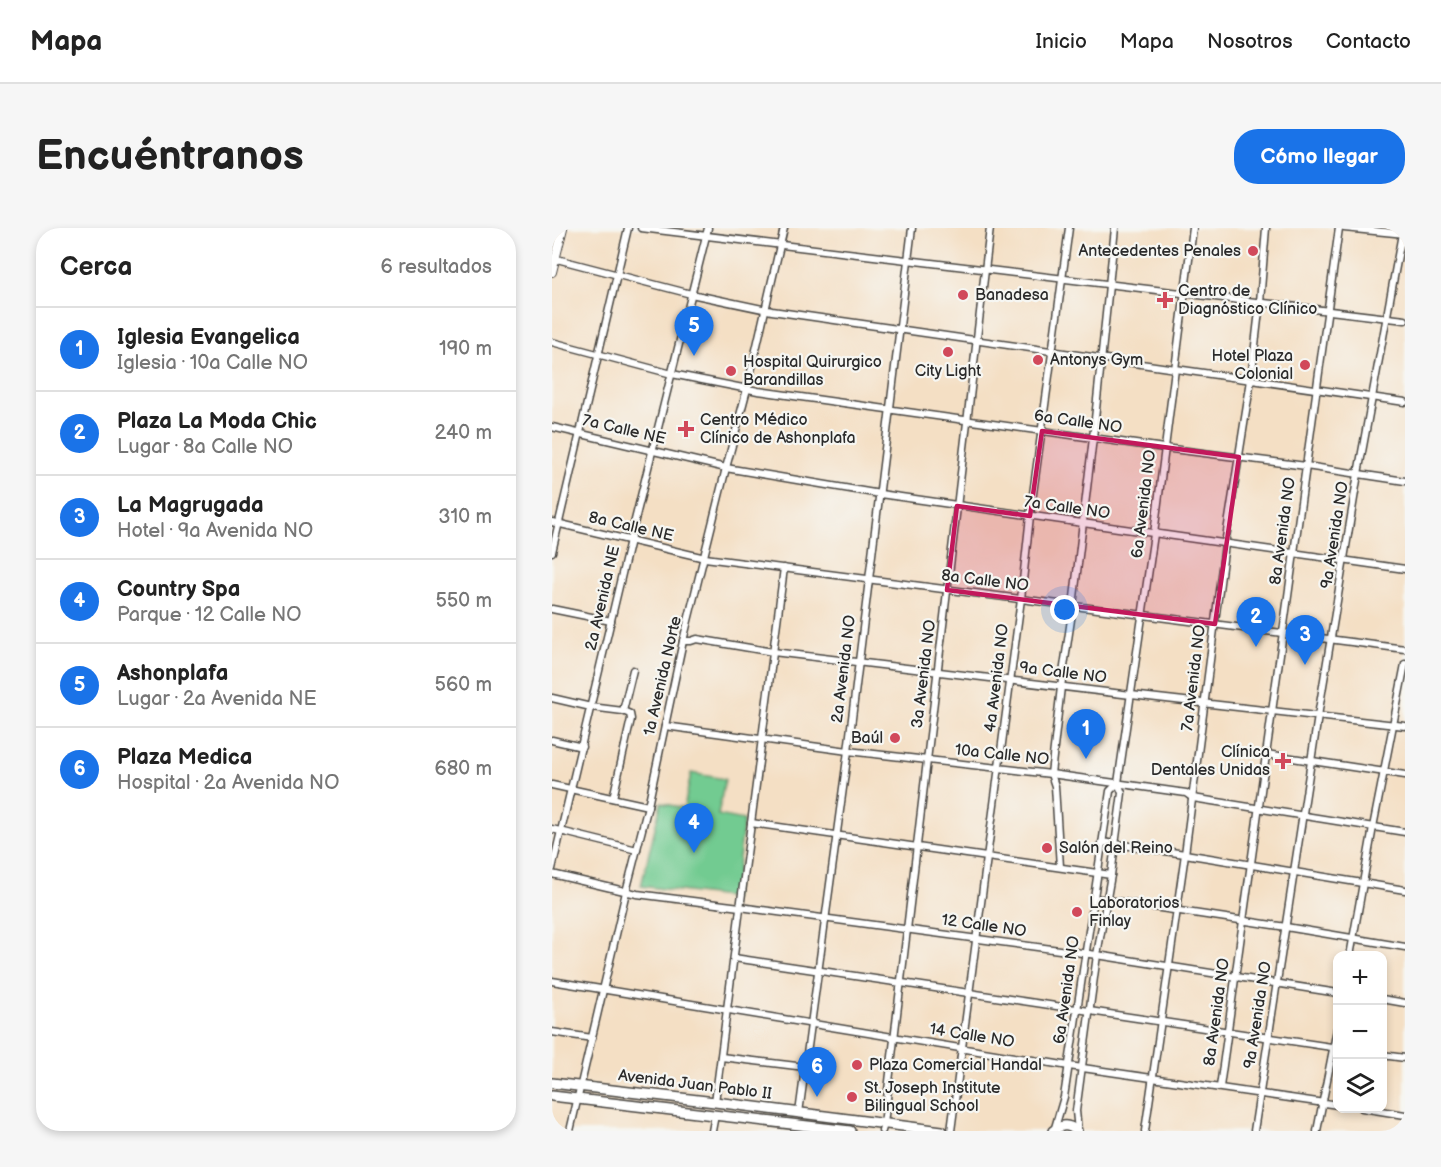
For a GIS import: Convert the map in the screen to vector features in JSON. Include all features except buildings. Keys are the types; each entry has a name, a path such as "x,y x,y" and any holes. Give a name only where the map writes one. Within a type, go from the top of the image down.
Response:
{"highway":[{"name":"Avenida Juan Pablo II","path":"552,1083 799,1113 884,1129 942,1131"},
{"name":"Avenida Juan Pablo II","path":"552,1096 715,1115 798,1128 850,1131"},
{"path":"1054,1131 1060,1126 1067,1125 1078,1131"}],"main road":[{"path":"552,272 562,228"}],"street":[{"path":"552,552 555,523 580,434 628,228"},
{"path":"641,228 1405,320"},
{"name":"2a Avenida NE","path":"552,869 630,540 708,228"},
{"name":"1a Avenida Norte","path":"570,1131 648,806 684,641 747,389 784,228"},
{"name":"2a Avenida NO","path":"799,1113 848,751 912,228"},
{"name":"3a Avenida NO","path":"884,1129 990,228"},
{"name":"4a Avenida NO","path":"951,1131 1069,228"},
{"path":"1060,867 1055,786 1051,774 1083,524 1115,228"},
{"name":"6a Avenida NO","path":"1078,1131 1076,1111 1122,793 1118,783 1154,534 1193,228"},
{"name":"7a Avenida NO","path":"1145,1131 1193,798 1225,544 1251,380 1266,228"},
{"name":"8a Avenida NO","path":"1220,1087 1339,228"},
{"path":"1344,228 1403,232"},
{"name":"9a Avenida NO","path":"1254,1131 1358,474 1403,232"},
{"path":"554,258 691,294 766,309 1405,402"},
{"name":"6a Calle NO","path":"552,342 672,374 747,389 1405,481"},
{"name":"7a Calle NE","path":"552,427 726,468"},
{"name":"7a Calle NO","path":"726,468 957,506 1405,569"},
{"name":"8a Calle NE","path":"555,523 705,558"},
{"name":"8a Calle NO","path":"705,558 1405,649"},
{"path":"715,1102 784,568"},
{"path":"552,609 611,621"},
{"name":"9a Calle NO","path":"684,641 697,639 773,652 1405,726"},
{"path":"1351,951 1405,664"},
{"path":"622,711 633,670"},
{"path":"552,698 630,714 631,719 612,798"},
{"name":"10a Calle NO","path":"665,726 848,751 1118,783 1186,793 1193,798 1405,832"},
{"path":"552,740 582,747"},
{"path":"1266,754 1405,775"},
{"name":"6a Avenida NO","path":"1054,1131 1064,1097 1110,791 1118,783"},
{"path":"552,785 648,806"},
{"path":"751,823 1111,875"},
{"path":"552,830 637,850"},
{"path":"1102,842 1405,890"},
{"name":"12 Calle NO","path":"552,874 626,892 1097,955 1333,992"},
{"path":"1094,898 1405,946"},
{"path":"734,958 1333,1048"},
{"name":"14 Calle NO","path":"552,981 1069,1066 1333,1104"},
{"path":"1387,1000 1405,1003"},
{"path":"552,1032 592,1038"},
{"path":"1387,1056 1405,1058"},
{"path":"721,1057 805,1067"},
{"path":"1317,1131 1333,1057"},
{"path":"1387,1112 1405,1115"},
{"path":"712,1131 715,1115"}],"highlighted area":[{"path":"1042,431 1239,457 1215,624 947,590 957,506 1030,516"}],"green space":[{"path":"691,773 725,779 718,815 744,820 734,898 641,886 661,803 684,808"}],"place":[{"name":"Antecedentes Penales","path":"1253,251"},
{"name":"Banadesa","path":"963,295"},
{"name":"Centro de Diagnóstico Clínico","path":"1165,300"},
{"name":"City Light","path":"948,352"},
{"name":"Ashonplafa","path":"694,356"},
{"name":"Antonys Gym","path":"1038,360"},
{"name":"Hotel Plaza Colonial","path":"1305,365"},
{"name":"Hospital Quirurgico Barandillas","path":"731,371"},
{"name":"Centro Médico Clínico de Ashonplafa","path":"686,429"},
{"name":"Plaza La Moda Chic","path":"1256,647"},
{"name":"La Magrugada","path":"1305,665"},
{"name":"Baúl","path":"895,738"},
{"name":"Iglesia Evangelica","path":"1086,759"},
{"name":"Clínica Dentales Unidas","path":"1283,761"},
{"name":"Salón del Reino","path":"1047,848"},
{"name":"Country Spa","path":"694,853"},
{"name":"Laboratorios Finlay","path":"1077,912"},
{"name":"Plaza Comercial Handal","path":"857,1065"},
{"name":"Plaza Medica","path":"817,1097"},
{"name":"St. Joseph Institute Bilingual School","path":"852,1097"}]}
